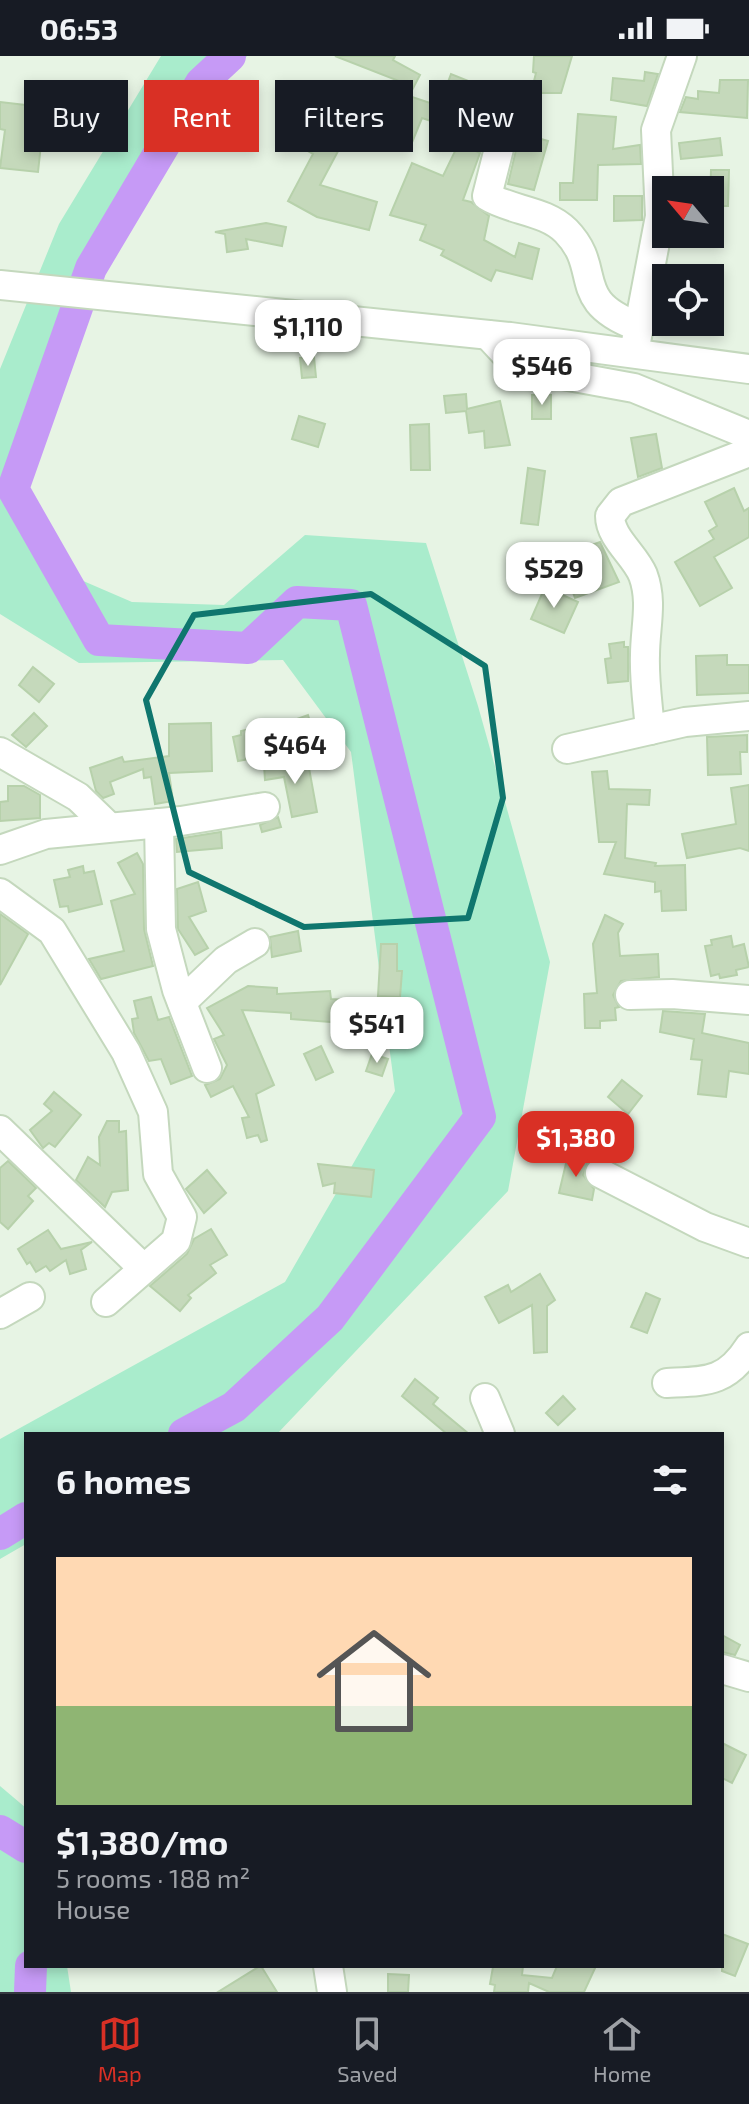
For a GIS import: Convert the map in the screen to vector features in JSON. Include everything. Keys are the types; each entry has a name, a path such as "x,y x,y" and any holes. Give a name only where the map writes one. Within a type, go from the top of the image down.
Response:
{"street":[{"path":"635,354 637,326 660,216 656,130 682,56"},
{"path":"498,152 487,196 563,228 573,239 602,309 637,326"},
{"path":"14,285 488,335 749,369"},
{"path":"488,335 513,362 530,369 634,388 749,435"},
{"path":"650,730 644,658 650,607 647,588 630,551 613,532 610,516 621,502 749,452"},
{"path":"567,749 685,722 749,716"},
{"path":"0,752 78,797 108,826"},
{"path":"0,850 46,834 159,823 265,807"},
{"path":"159,823 161,929 182,1002 207,1068"},
{"path":"2,900 52,931 126,1052 153,1112 158,1174 182,1217 176,1241 142,1267 106,1302"},
{"path":"182,1002 226,960 255,943"},
{"path":"630,995 672,994 749,1000"},
{"path":"0,1130 142,1267"},
{"path":"600,1173 705,1227 749,1243"},
{"path":"0,1314 30,1297"},
{"path":"667,1383 713,1380 738,1365 749,1347"},
{"path":"485,1398 499,1432"},
{"path":"724,1670 749,1677"},
{"path":"328,1968 332,1992"}],"highlighted area":[{"path":"371,594 485,666 503,798 468,918 304,927 189,872 146,700 194,615"}],"green space":[{"path":"161,56 247,56 225,80 146,80"},
{"path":"144,84 144,152 164,152 44,380 14,464 74,577 132,602 224,605 305,535 426,543 478,706 550,962 508,1191 279,1432 24,1432 24,1545 0,1559 0,1439 285,1282 395,1091 351,752 283,660 79,663 0,614 0,369 59,224 103,152 128,152 128,110"},
{"path":"0,1786 24,1806 24,1968 67,1968 71,1992 0,1992"}],"building":[{"path":"335,56 395,56 393,60 420,75 413,88 413,80 396,80"},
{"path":"534,56 572,56 561,93 542,93 542,80 534,80 536,73 533,72"},
{"path":"645,72 658,74 647,106 611,100 613,78 644,81"},
{"path":"451,74 466,80 449,80"},
{"path":"720,80 748,80 747,118 680,112 686,97 698,99 698,91 719,93"},
{"path":"413,97 429,103 429,120 422,118 413,140"},
{"path":"0,102 24,105 24,152 40,152 38,172 0,168 5,130 0,129"},
{"path":"578,114 616,117 613,149 640,145 641,164 598,165 597,200 560,200 560,183 573,183"},
{"path":"720,138 722,155 681,159 679,143"},
{"path":"542,139 548,141 534,190 508,184 516,152 542,152"},
{"path":"309,152 338,152 320,185 377,202 369,230 317,217 288,201 313,154"},
{"path":"455,152 480,153 463,200 471,202 489,216 484,240 515,257 519,243 539,249 532,279 496,270 491,281 441,255 444,250 420,240 426,225 390,215 412,163 443,176"},
{"path":"711,170 729,170 728,206 724,206 724,176 711,176"},
{"path":"614,196 642,196 642,220 614,221"},
{"path":"266,223 286,227 282,246 246,239 248,249 227,252 225,234 215,232"},
{"path":"314,357 316,377 302,378 300,358"},
{"path":"466,394 467,409 500,401 510,445 485,448 484,431 469,433 466,411 446,413 444,396"},
{"path":"532,395 551,395 551,419 532,419"},
{"path":"299,416 325,424 318,447 292,439"},
{"path":"429,424 430,470 411,470 410,425"},
{"path":"656,434 662,468 638,477 631,438"},
{"path":"528,468 545,471 538,525 521,523"},
{"path":"734,488 744,511 749,508 749,537 714,557 732,588 700,606 675,562 714,539 709,531 717,526 705,502"},
{"path":"600,542 619,582 575,598 560,556"},
{"path":"545,587 578,602 564,633 531,619"},
{"path":"624,642 624,647 628,647 628,681 608,683 605,659 611,658 609,644"},
{"path":"727,655 727,665 749,665 749,693 697,695 696,656"},
{"path":"33,667 54,684 39,702 19,685"},
{"path":"34,713 47,726 26,747 12,735"},
{"path":"308,715 313,732 297,738 291,721"},
{"path":"211,723 212,771 169,773 173,801 155,804 151,777 144,778 143,769 110,782 114,794 103,798 96,791 90,768 122,757 124,762 169,756 169,724"},
{"path":"258,727 259,734 264,733 268,740 270,755 238,761 233,737 241,735 241,731"},
{"path":"747,735 747,752 740,752 741,774 708,775 707,737"},
{"path":"293,760 294,770 309,768 317,812 292,817 284,777 265,780 264,765"},
{"path":"607,771 609,789 650,790 649,805 627,804 625,858 656,863 655,866 685,865 686,910 662,911 661,891 655,892 655,882 604,874 616,842 599,842 592,772"},
{"path":"749,785 749,851 740,848 687,858 682,834 736,824 731,788"},
{"path":"8,786 24,786 40,795 40,818 0,821 0,802 8,801"},
{"path":"278,817 281,827 262,832 260,825"},
{"path":"221,832 222,848 177,852 176,839"},
{"path":"137,853 143,864 144,929 153,966 101,979 89,959 124,951 111,901 135,894 118,863"},
{"path":"83,866 84,873 94,871 102,904 69,912 68,906 60,907 54,880 70,877 68,870"},
{"path":"198,882 206,911 189,917 208,948 195,955 178,929 177,889"},
{"path":"0,914 28,934 0,985"},
{"path":"605,915 623,924 618,933 620,956 658,954 659,977 621,981 613,995 619,1007 615,1008 616,1020 600,1021 600,1028 585,1028 584,994 597,993 593,944"},
{"path":"298,931 301,951 272,957 270,937"},
{"path":"731,936 733,947 744,944 749,967 736,970 737,975 711,976 705,946 712,945 711,940"},
{"path":"381,944 397,944 397,971 402,971 400,997 378,996"},
{"path":"248,986 277,988 277,994 330,991 331,999 378,1002 377,1019 331,1022 291,1019 291,1013 242,1010 274,1085 256,1094 267,1140 261,1142 258,1135 247,1138 242,1118 249,1117 233,1086 211,1097 205,1085 220,1079 227,1065 214,1039 224,1035 207,1008"},
{"path":"151,997 158,1020 169,1017 192,1076 171,1084 161,1059 149,1061 134,1033 132,1019 138,1018 134,1001"},
{"path":"663,1011 705,1014 702,1033 749,1043 749,1074 729,1071 726,1097 698,1094 702,1060 691,1059 694,1039 660,1032"},
{"path":"321,1046 333,1072 316,1080 304,1054"},
{"path":"372,1054 388,1059 382,1076 366,1071"},
{"path":"622,1080 642,1096 628,1114 608,1097"},
{"path":"54,1092 81,1115 55,1147 49,1143 43,1148 30,1130 52,1111 44,1104"},
{"path":"107,1121 119,1121 119,1132 126,1131 128,1190 112,1192 105,1207 76,1180 88,1157 100,1165 99,1137"},
{"path":"568,1155 589,1160 583,1175 594,1189 592,1200 559,1193"},
{"path":"8,1161 36,1188 28,1196 33,1201 8,1229 0,1222 0,1168"},
{"path":"318,1164 374,1170 371,1197 334,1193 335,1183 323,1186"},
{"path":"207,1170 226,1193 204,1213 186,1189"},
{"path":"211,1229 227,1255 210,1265 216,1273 188,1295 191,1298 180,1311 150,1286 187,1254 194,1239"},
{"path":"48,1230 61,1249 92,1242 81,1250 86,1269 70,1274 66,1260 50,1271 46,1266 36,1272 30,1262 27,1264 18,1249"},
{"path":"540,1274 555,1300 547,1306 547,1352 534,1353 532,1305 499,1323 485,1297 508,1285 511,1292"},
{"path":"646,1293 660,1299 647,1333 631,1327"},
{"path":"415,1379 438,1398 433,1404 467,1432 445,1432 402,1396"},
{"path":"563,1396 575,1409 558,1425 546,1413"},
{"path":"724,1636 740,1645 735,1655 724,1652"},
{"path":"724,1744 746,1755 732,1783 724,1779"},
{"path":"724,1935 748,1944 735,1976 722,1971"},
{"path":"257,1968 262,1968 277,1992 218,1992"},
{"path":"493,1968 523,1968 522,1975 552,1978 556,1968 595,1968 584,1992 549,1992 529,1983 528,1992 494,1992 495,1985 490,1984"},
{"path":"388,1974 409,1975 408,1992 388,1992"}],"waterway":[{"path":"188,1432 234,1407 330,1318 480,1117 351,605 297,602 248,648 99,640 13,489 91,268 201,83 230,56"},
{"path":"0,1534 24,1519"},
{"path":"0,1831 24,1846"},
{"path":"30,1992 31,1968"}]}
